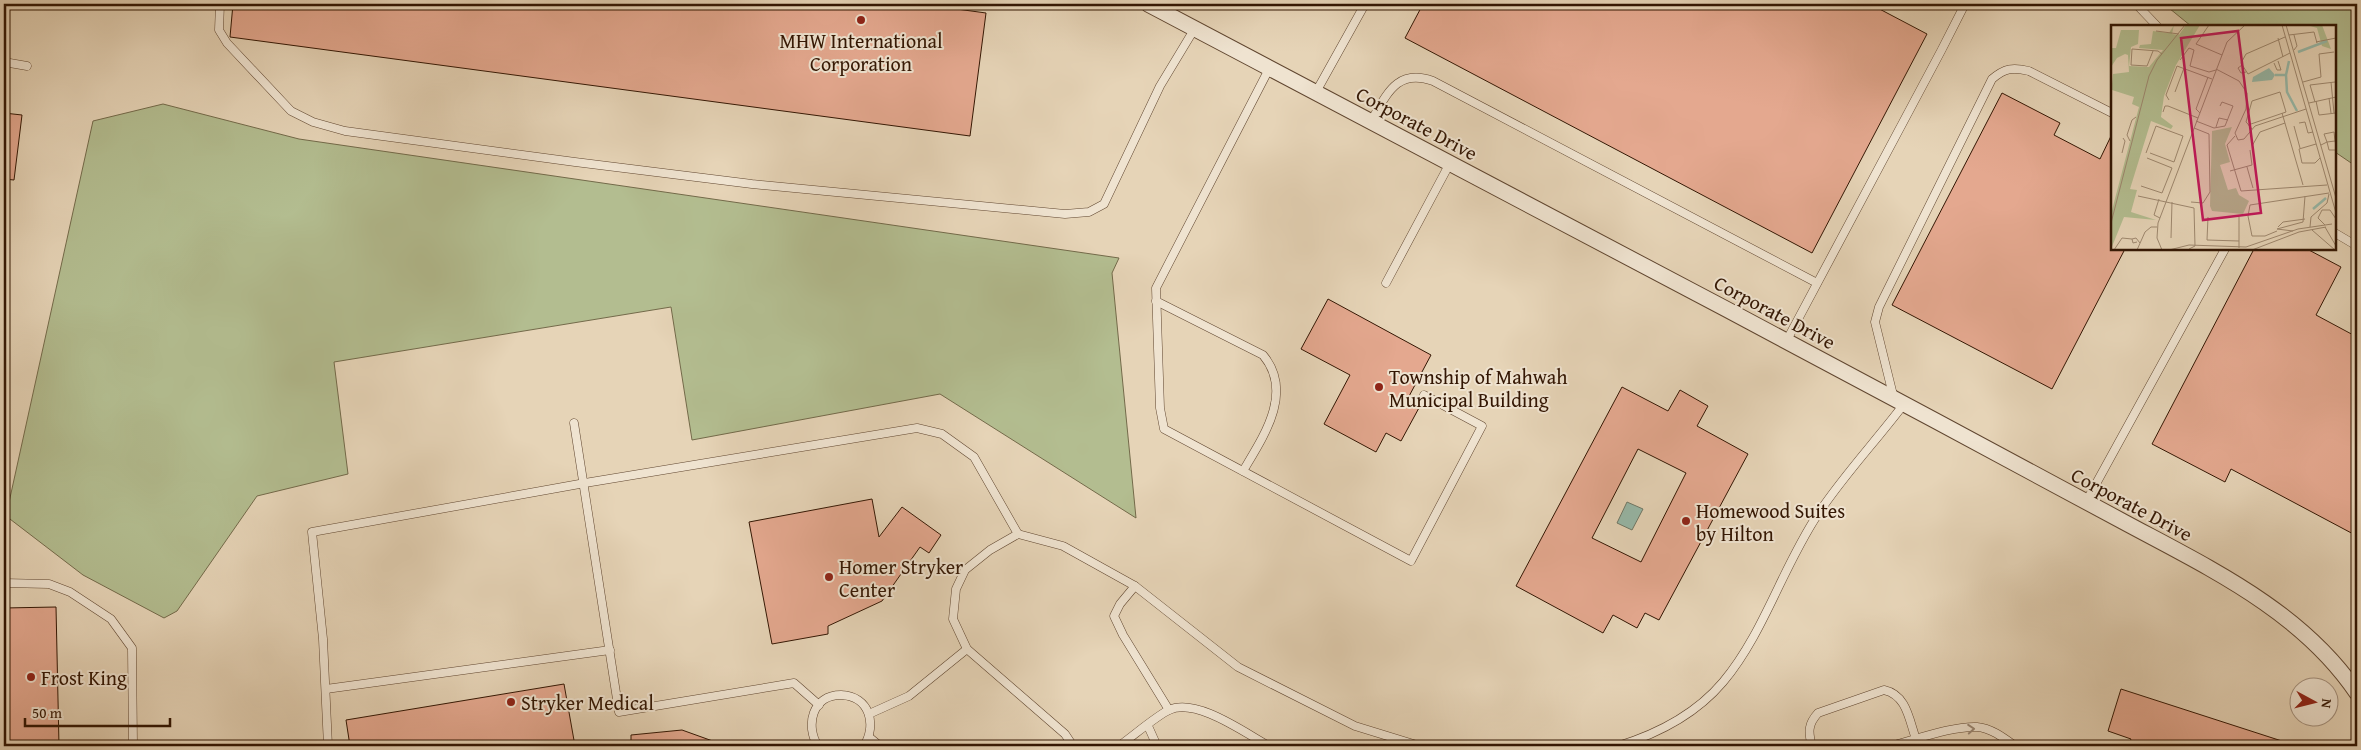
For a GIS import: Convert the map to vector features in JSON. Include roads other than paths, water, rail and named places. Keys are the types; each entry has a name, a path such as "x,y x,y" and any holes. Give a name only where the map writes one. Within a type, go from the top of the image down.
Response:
{"street":[{"name":"Corporate Drive","path":"1148,4 1786,340 2208,568 2283,615 2318,647 2357,693"}],"lane":[{"path":"220,4 218,30 227,43 291,111 313,122 345,131 742,182 1065,214 1089,212 1104,204 1160,86 1195,28"},
{"path":"1316,92 1365,4"},
{"path":"1786,340 1965,4"},
{"path":"2136,4 2156,25"},
{"path":"4,62 27,66"},
{"path":"1270,67 1167,262 1156,288 1160,408 1164,430 1411,561 1482,426 1424,395"},
{"path":"1618,746 1645,738 1686,715 1722,683 1745,652 1801,542 1818,514 1899,401 1875,322 1879,307 1992,79 2003,70 2015,67 2029,71 2111,112"},
{"path":"1371,121 1384,99 1396,84 1407,77 1420,76 1433,81 1817,283"},
{"path":"1386,283 1450,163"},
{"path":"2336,234 2357,246"},
{"path":"2086,502 2224,250"},
{"path":"1156,301 1263,354 1272,366 1276,380 1275,405 1270,424 1243,472"},
{"path":"574,423 619,712 794,683 818,705"},
{"path":"328,746 323,639 312,532 584,483 917,428 942,434 974,457 1018,534"},
{"path":"1073,746 1065,734 967,649 953,619 956,589 965,570 990,550 1018,534 1064,546 1135,586 1238,666 1355,726 1420,746"},
{"path":"4,583 49,584 70,592 111,619 132,648 133,746"},
{"path":"1135,586 1120,604 1114,616 1123,635 1169,710"},
{"path":"869,714 909,696 967,649"},
{"path":"326,689 610,650"},
{"path":"1812,746 1808,732 1811,721 1818,713 1884,690 1894,692 1903,700 1916,739"},
{"path":"818,746 812,738 810,727 812,715 818,705 828,698 840,695 852,697 862,704 869,714 872,726 864,746"},
{"path":"1119,746 1169,710 1182,706 1194,708 1217,718 1268,746"},
{"path":"1148,726 1156,746"},
{"path":"1890,746 1948,731 1978,727 2001,736 2015,746"},
{"path":"869,737 880,746"}],"place":[{"name":"MHW International Corporation","path":"861,20"},
{"name":"Township of Mahwah Municipal Building","path":"1379,387"},
{"name":"Homewood Suites by Hilton","path":"1686,521"},
{"name":"Homer Stryker Center","path":"829,577"},
{"name":"Frost King","path":"31,677"},
{"name":"Stryker Medical","path":"511,702"}]}
